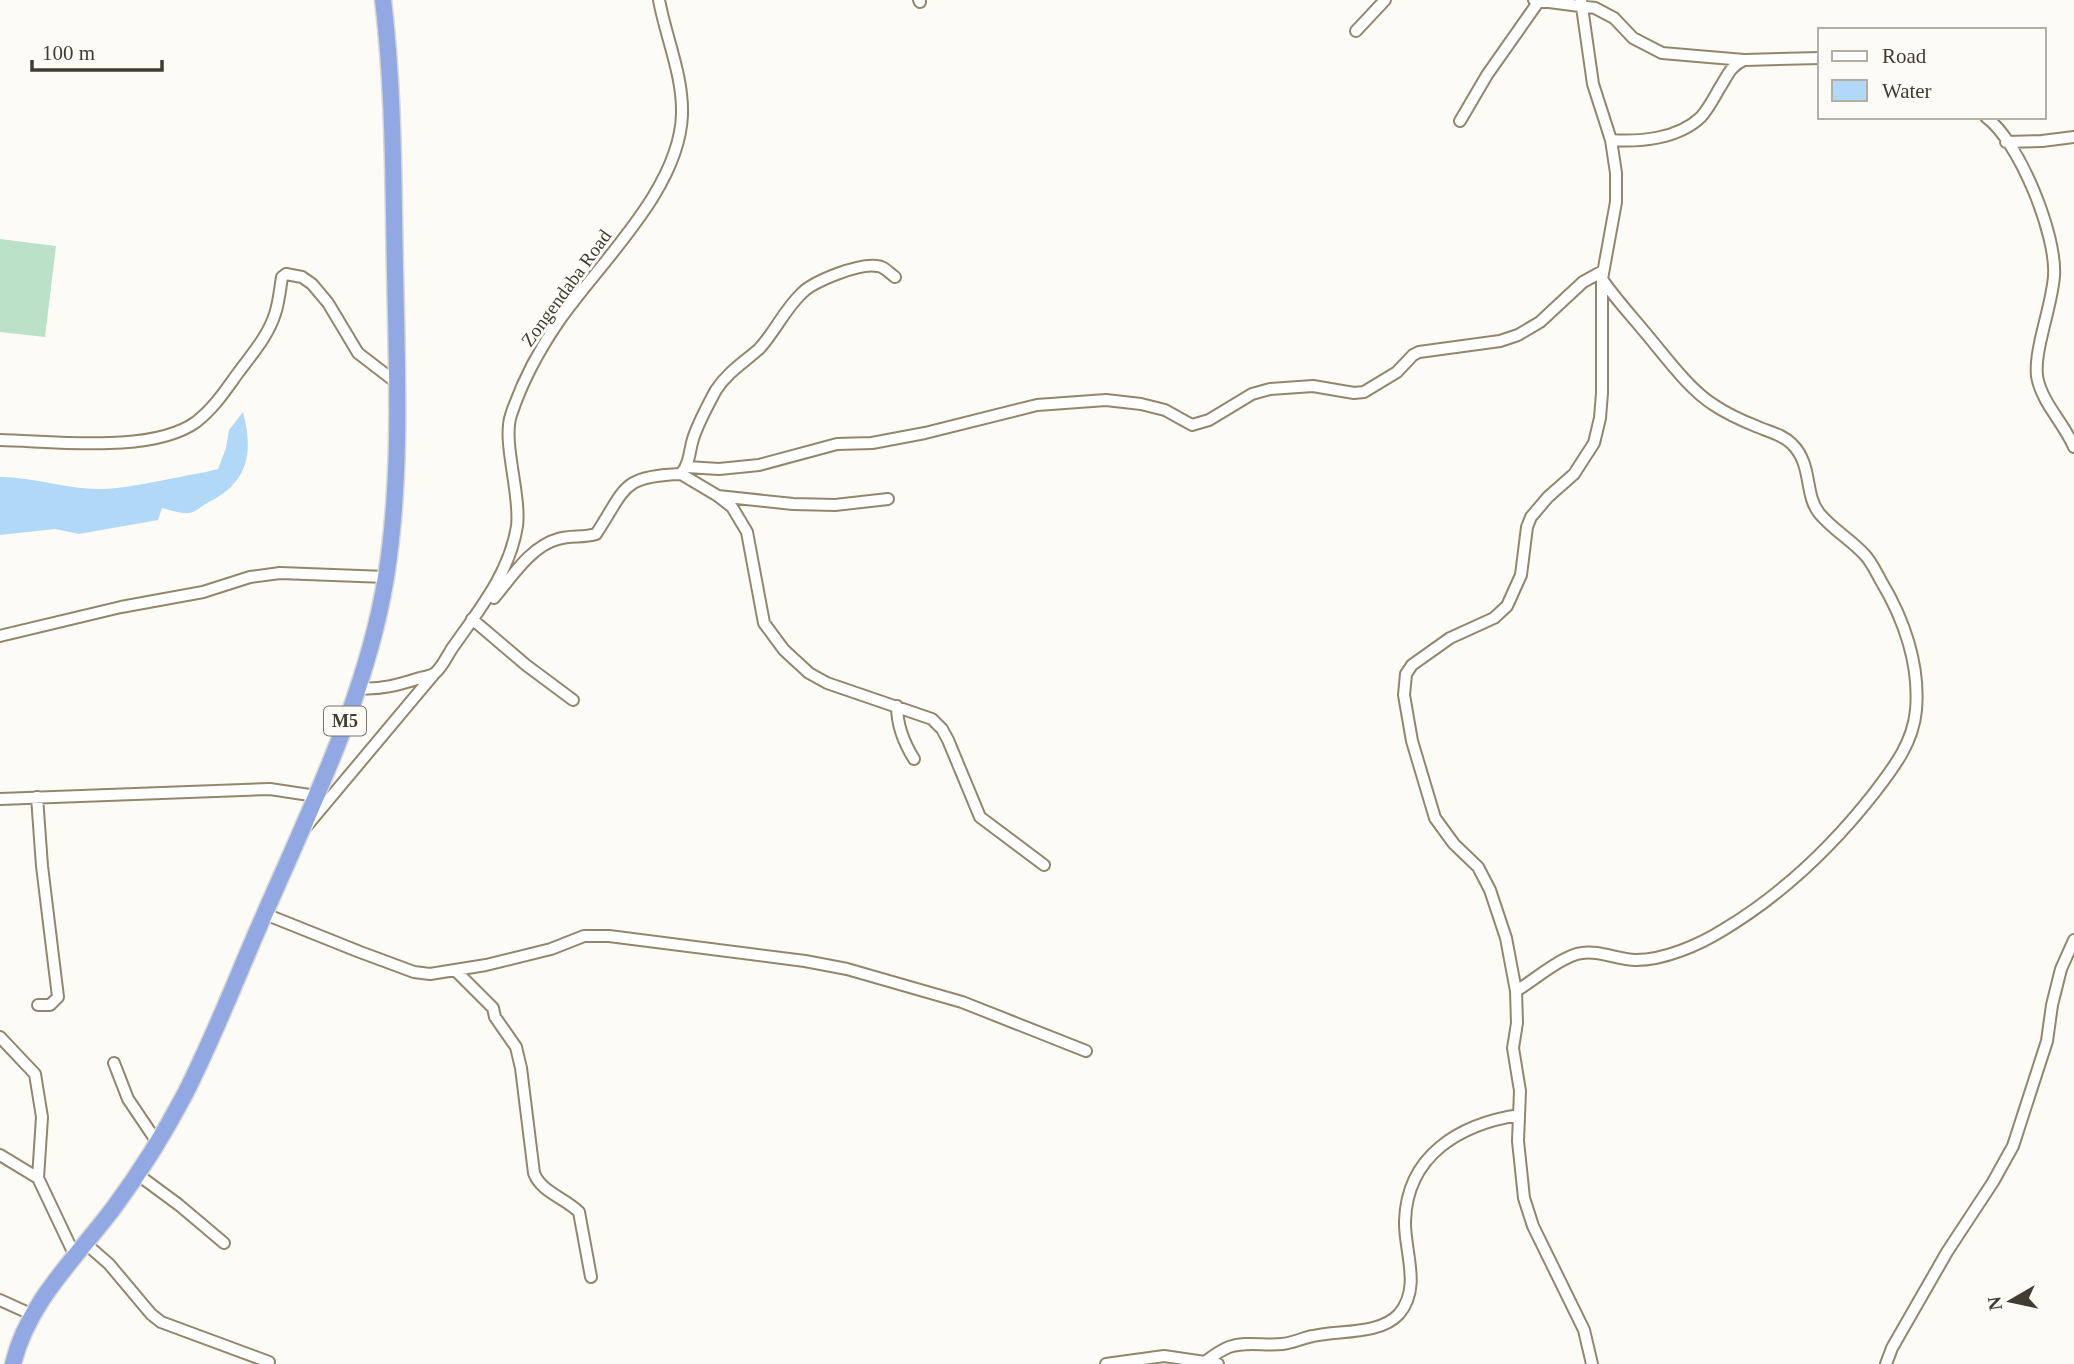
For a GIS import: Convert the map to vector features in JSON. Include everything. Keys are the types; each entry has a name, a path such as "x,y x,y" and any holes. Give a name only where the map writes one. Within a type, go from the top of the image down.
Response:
{"highway":[{"name":"M5","path":"13,1364 33,1315 57,1278 137,1174 183,1096 212,1038 301,832 358,688 386,577 393,511 397,357 392,100 383,0"}],"street":[{"name":"Zongendaba Road","path":"301,832 317,817 435,673 496,585 513,543 517,525 509,430 514,406 530,371 559,321 655,194 668,169 677,140 682,117 681,92 660,0"},
{"path":"1356,31 1385,0"},
{"path":"1460,121 1487,75 1537,1 1582,3 1595,8 1614,18 1633,38 1662,53 1744,60 1818,58"},
{"path":"1582,3 1593,83 1611,140 1616,173 1616,202 1603,275 1602,393 1594,443 1574,474 1531,517 1527,527 1521,575 1507,607 1493,618 1465,630 1433,649 1412,665 1406,674 1404,695 1406,716 1435,818 1454,844 1478,867 1490,890 1506,938 1516,991 1517,1023 1513,1048 1520,1091 1518,1141 1524,1198 1533,1226 1584,1330 1592,1364"},
{"path":"1611,140 1644,141 1690,125 1702,116 1734,65 1744,60"},
{"path":"1989,119 2006,142 2033,190 2053,248 2054,276 2036,362 2044,396 2074,444"},
{"path":"2006,142 2074,137"},
{"path":"684,471 693,439 716,390 726,377 759,348 803,292 825,279 869,266 882,267 895,277"},
{"path":"0,440 100,444 177,433 213,407 268,332 276,312 282,277 286,274 302,277 312,284 328,303 358,353 397,383"},
{"path":"481,608 490,603 534,552 556,539 596,534 616,497 632,483 655,475 759,465 822,447 872,443 925,433 1037,405 1106,400 1129,402 1165,410 1192,425 1209,420 1252,394 1270,389 1313,386 1359,393 1385,381 1419,352 1500,341 1527,331 1583,282 1603,275"},
{"path":"1516,991 1559,963 1581,953 1636,960 1659,957 1721,932 1754,909 1801,874 1831,846 1867,803 1895,767 1906,747 1916,712 1916,684 1908,635 1883,583 1864,554 1816,509 1808,471 1799,452 1784,437 1756,427 1711,403 1670,363 1603,275"},
{"path":"373,362 397,357"},
{"path":"684,471 732,507 747,532 764,623 784,650 809,673 827,684 932,719 942,729 980,817 1044,865"},
{"path":"718,496 793,505 888,499"},
{"path":"0,636 121,607 203,592 250,577 281,573 386,577"},
{"path":"472,619 526,665 573,700"},
{"path":"358,688 375,690 435,673"},
{"path":"897,706 905,743 914,759"},
{"path":"0,799 270,789 316,796"},
{"path":"37,797 40,846 58,998 50,1005 38,1005"},
{"path":"265,914 414,972 430,974 456,971 551,949 584,936 609,936 805,961 847,969 962,1002 1086,1051"},
{"path":"1886,1364 1892,1348 1947,1252 1993,1182 2012,1146 2047,1041 2061,969 2074,940"},
{"path":"456,971 492,1008 495,1017 514,1041 521,1068 534,1173 546,1189 579,1212 591,1277"},
{"path":"0,1037 35,1074 42,1117 38,1178"},
{"path":"114,1063 128,1099 156,1142"},
{"path":"1106,1364 1164,1356 1212,1363 1228,1347 1240,1344 1279,1344 1391,1322 1407,1300 1411,1271 1405,1222 1407,1199 1422,1166 1435,1150 1457,1134 1478,1124 1519,1115"},
{"path":"0,1155 38,1178 80,1249 109,1264 151,1314 161,1322 268,1362"},
{"path":"137,1174 180,1205 223,1243"},
{"path":"0,1300 33,1315"}],"green space":[{"path":"0,239 56,246 45,337 0,332"}],"water":[{"path":"243,412 248,441 244,466 239,476 221,495 193,512 183,513 162,508 158,520 79,534 55,529 0,535 0,477 103,489 218,469 229,430"}]}
